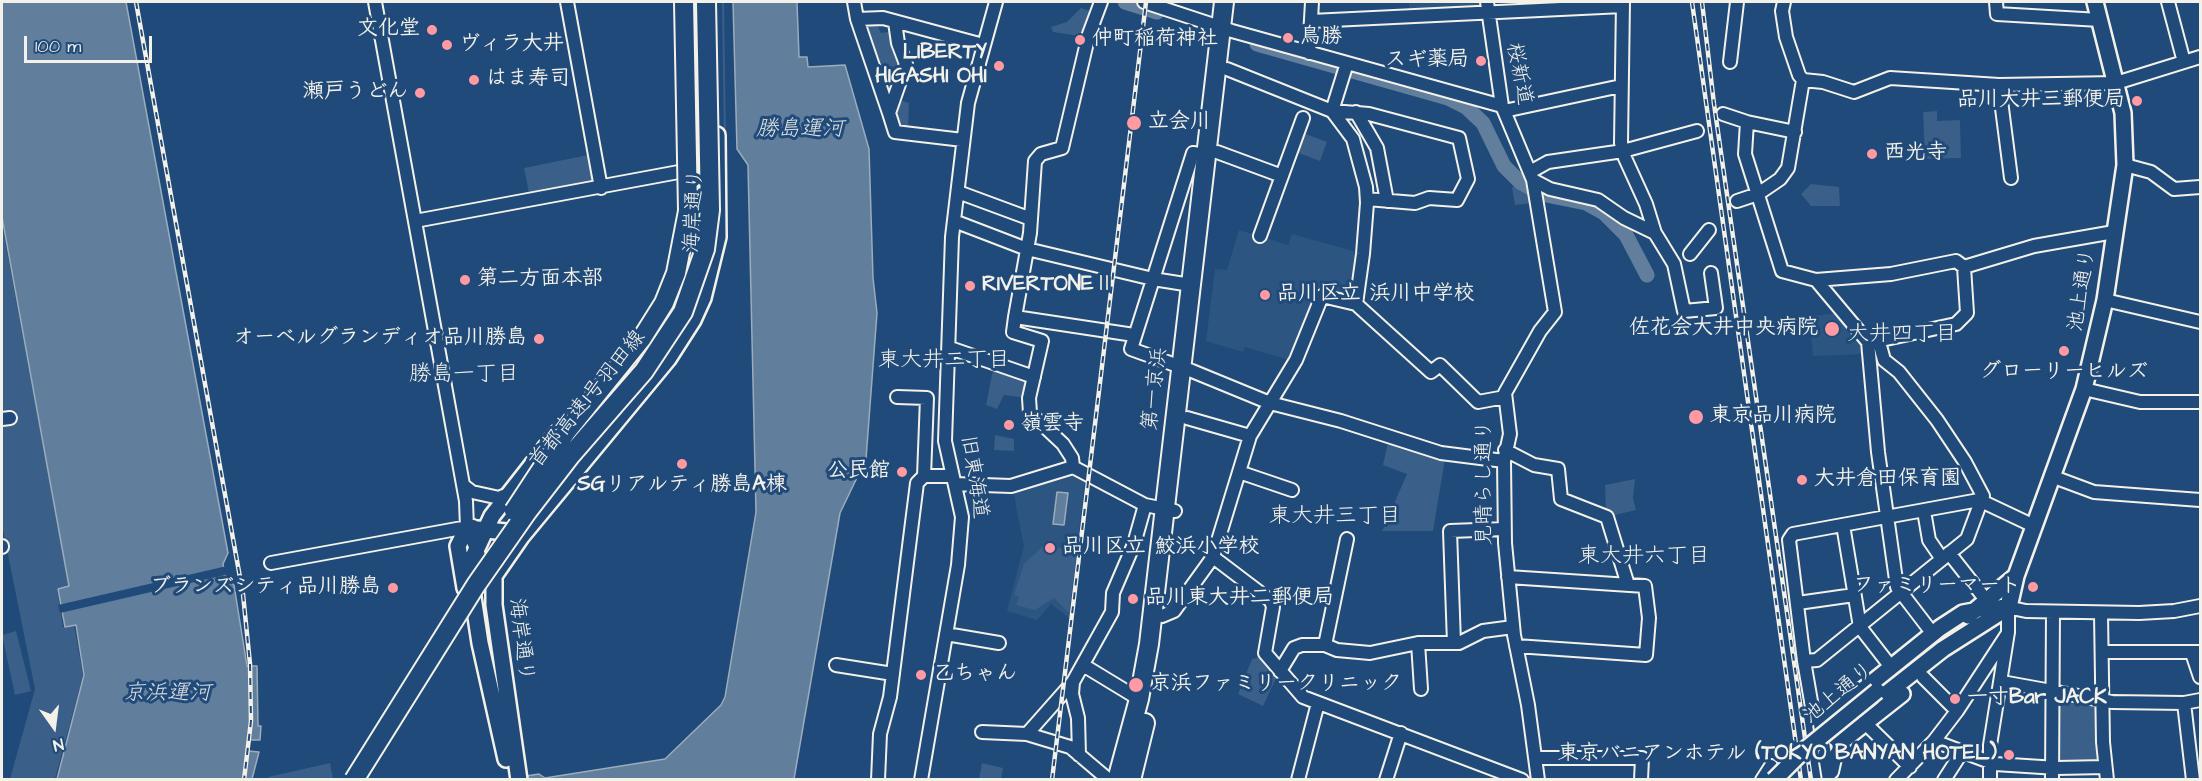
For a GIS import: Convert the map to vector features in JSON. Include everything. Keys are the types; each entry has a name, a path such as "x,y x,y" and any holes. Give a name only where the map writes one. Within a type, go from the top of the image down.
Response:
{"highway":[{"name":"首都高速1号羽田線","path":"341,780 551,454 642,338 664,303 676,273 687,227 688,89 682,2"},
{"path":"696,2 700,120 714,177"},
{"name":"首都高速1号羽田線","path":"354,780 470,594 526,512 650,364 683,312 705,249 710,210 706,2"},
{"name":"第一京浜","path":"1117,780 1139,699 1187,418 1191,285 1227,69 1224,2"},
{"name":"第一京浜","path":"1131,780 1149,703 1162,616 1170,510 1226,34 1236,2"},
{"path":"504,499 512,498 533,485 547,469 651,346 681,292 691,262 699,211 697,146 688,89"}],"main road":[{"name":"海岸通り","path":"513,773 480,643 471,584 476,547 483,531 504,499 649,318 666,286 680,239 684,171 682,2"},
{"name":"海岸通り","path":"513,773 492,587 494,576 507,554 668,359 689,328 703,298 714,263 718,237 714,177 711,2"},
{"name":"池上通り","path":"1773,780 1801,753 1978,617 2009,607 2012,580 2084,389 2105,300 2125,165 2123,113 2095,2"},
{"path":"480,643 459,558 460,536 466,528 516,533 542,502 559,491"},
{"name":"池上通り","path":"1978,617 1986,600 2012,580"},
{"path":"1963,613 1978,617 1923,677 1846,738 1837,739 1829,734 1825,721 1933,634 1963,613"},
{"name":"池上通り","path":"1784,780 1879,694"}],"street":[{"path":"375,2 463,485 466,528 492,587"},
{"path":"567,2 601,188"},
{"path":"854,2 895,132 963,140"},
{"name":"旧東海道","path":"921,780 962,525 945,441 954,222 968,103 996,2"},
{"path":"1144,2 1178,7 1226,34 1309,53 1345,69 1503,109 1622,86"},
{"path":"1309,53 1312,2"},
{"path":"1730,62 1737,2"},
{"path":"1737,201 1758,194 1780,179 1788,168 1803,80 1799,75 1786,37 1782,11 1784,2"},
{"path":"1996,2 1997,14 2100,20"},
{"path":"2168,2 2184,62"},
{"path":"1311,21 1487,7 1623,4 1623,151 1646,204 1655,233 1674,264 1684,311 1716,308 1711,273"},
{"path":"1073,467 1072,458 1063,444 1029,413 1029,398 1042,341 1013,332 1031,219 1035,161 1041,154 1062,148 1083,55 1099,6"},
{"name":"桜新道","path":"1487,7 1503,109 1532,179 1535,200"},
{"path":"858,20 884,18 983,45"},
{"path":"889,113 906,64 898,43 895,22"},
{"path":"1803,80 1823,82 1854,92 1890,78 1999,85 2116,83 2200,57"},
{"path":"1227,69 1332,111 1356,112 1459,138 1468,179 1457,200 1430,198 1414,203 1367,199"},
{"path":"1332,111 1345,69"},
{"path":"1999,85 2011,178"},
{"path":"1332,111 1353,139 1366,187 1363,254 1356,304"},
{"path":"1356,112 1377,148 1387,201"},
{"path":"1723,114 1747,122 1795,132"},
{"path":"1260,237 1304,118"},
{"path":"1747,122 1745,154 1782,271 1816,280 1891,274 1956,261 1964,267 1967,313 1956,324 1873,342"},
{"path":"1655,233 1624,219 1598,200 1550,189 1532,179 1548,162 1623,151 1696,131"},
{"path":"1282,176 1212,153 1193,153 1131,349 1270,403 1341,421 1441,453 1505,456 1534,465 1558,469 1561,499 1607,517 1628,585"},
{"path":"2125,165 2151,172 2174,189 2200,187"},
{"path":"415,221 684,171"},
{"path":"957,192 1031,219"},
{"name":"見晴らし通り","path":"1535,200 1555,312 1540,331 1504,393 1510,434 1505,456 1504,529 1513,627 1538,780"},
{"path":"954,222 1027,249 1153,279 1191,285"},
{"path":"1690,254 1709,230"},
{"path":"1964,267 2034,246 2114,232"},
{"path":"1804,661 1817,660 1970,535 1983,496 1965,462 1905,380 1884,360 1873,342 1816,280"},
{"path":"1162,616 1174,611 1213,557 1251,436 1296,360 1322,296 1356,304 1431,372 1440,364 1478,402 1505,397"},
{"path":"2105,300 2200,322"},
{"path":"1015,317 1134,335"},
{"path":"1873,342 1878,452 1900,593 1933,634"},
{"path":"950,348 1034,376"},
{"path":"2084,389 2139,402 2200,402"},
{"path":"878,780 880,735 893,674 917,483 924,476 927,398 897,397"},
{"path":"927,412 947,413"},
{"path":"1187,418 1251,436"},
{"path":"924,476 1011,486 1073,467 1144,505 1170,510"},
{"path":"1239,472 1292,490"},
{"path":"2050,477 2094,492 2200,500"},
{"path":"463,485 472,492 504,499"},
{"path":"1831,780 1825,721 1812,707 1804,661 1789,540 1792,534 1981,501 2034,526"},
{"path":"1027,735 1073,682 1112,612 1113,593 1134,544 1144,505"},
{"path":"1924,511 1929,540 1986,600"},
{"path":"271,562 466,528 482,523 492,516"},
{"path":"1843,525 1860,627 1891,667"},
{"path":"1454,643 1450,531 1504,529"},
{"path":"1325,645 1347,539"},
{"path":"1213,557 1271,601 1273,607 1266,653 1303,697 1522,780"},
{"path":"1508,577 1645,586 1649,618 1646,655 1516,646"},
{"path":"1798,603 1854,595"},
{"path":"1990,780 1989,763 2002,682 2009,607 2101,614 2174,611 2200,606"},
{"path":"2051,774 2053,612"},
{"path":"1934,741 1989,763 2051,774 2106,773 2101,614"},
{"path":"1280,671 1294,648 1302,645 1325,645 1337,650 1370,653 1418,643 1454,643 1483,631 1513,627"},
{"path":"1896,780 1934,741 1957,711 2008,632"},
{"path":"946,634 999,643"},
{"path":"1418,643 1420,689"},
{"path":"2102,652 2197,653 2200,677"},
{"path":"836,665 893,674"},
{"path":"1083,665 1139,699"},
{"path":"1923,677 1957,711"},
{"path":"1073,682 1072,694 1078,718 1079,755"},
{"path":"2002,682 2102,701 2184,703 2200,700"},
{"path":"1298,780 1318,703"},
{"path":"2184,703 2193,780"},
{"path":"1865,723 1910,767"},
{"path":"982,732 1027,735 1070,747 1109,780"},
{"path":"1386,780 1401,734"},
{"path":"1831,780 1832,764 1846,738"},
{"path":"1944,780 1962,752"},
{"path":"1536,758 1642,758 1641,780"},
{"path":"1762,780 1771,766 1773,780"}],"shaded area":[{"path":"722,2 724,2 726,140 724,140"},
{"path":"1409,2 1483,2 1483,10 1409,14"},
{"path":"1081,8 1094,12 1086,37 1053,32 1051,27 1067,22"},
{"path":"876,21 881,33 892,31 902,64 893,96 888,95 862,26 866,22"},
{"path":"897,99 909,103 908,131 897,128 893,113"},
{"path":"1937,111 1937,121 1960,120 1961,158 1925,159 1923,112"},
{"path":"1303,133 1327,142 1320,161 1296,152"},
{"path":"588,155 592,180 590,182 529,193 524,168"},
{"path":"1811,184 1839,187 1840,206 1811,206 1801,194"},
{"path":"1515,186 1530,195 1532,203 1515,205 1512,188"},
{"path":"2,224 69,586 57,589 63,627 74,625 83,675 55,779 10,779 35,689 2,525"},
{"name":"品川区立 浜川中学校","path":"1239,230 1288,245 1292,234 1360,253 1355,299 1320,292 1293,361 1245,347 1243,352 1206,341 1215,269 1227,270"},
{"name":"佐花会大井中央病院","path":"1837,311 1864,343 1866,354 1813,356 1809,316 1832,314"},
{"path":"994,365 1030,378 1026,398 1004,395 997,409 986,405"},
{"path":"995,435 1014,439 1014,451 994,450"},
{"path":"1388,442 1445,459 1433,531 1382,531 1407,474 1383,465"},
{"name":"品川区立 鮫浜小学校","path":"1068,472 1085,480 1069,618 1051,604 1037,620 1007,611 1024,546 1014,493 1017,486"},
{"path":"1635,479 1633,498 1636,510 1611,516 1606,514 1605,485"},
{"path":"1043,546 1077,550 1069,613 1054,598 1035,610 1016,605 1019,597 1014,595 1024,564"},
{"path":"16,631 31,691 15,695 2,635"},
{"path":"1264,656 1278,674 1263,706 1238,694 1252,659"},
{"path":"2062,697 2094,703 2097,706 2097,764 2061,766 2056,760 2057,701"},
{"path":"330,763 333,779 270,780 268,777"},
{"path":"982,763 1003,768 1001,779 979,779"}],"water":[{"name":"京浜運河","path":"2,2 126,2 228,553 223,564 226,578 234,585 247,666 257,666 258,726 261,726 260,740 249,740 248,751 259,752 252,779 57,779 84,675 76,625 65,627 58,589 69,586 2,217"},
{"name":"勝島運河","path":"733,2 797,2 799,57 807,57 808,67 845,65 869,149 873,278 877,313 866,459 840,513 794,779 500,780 539,774 545,778 665,759 721,705 725,697 756,512 748,165 737,149"},
{"path":"1057,492 1068,493 1064,525 1053,524"}],"pier":[{"path":"227,566 229,574 60,613 58,605"}],"waterway":[{"name":"立会川","path":"1125,2 1157,12"},
{"name":"立会川","path":"1257,44 1448,98 1466,107 1483,123 1504,166 1520,182 1541,194 1586,203 1604,213 1626,235 1647,275"}],"railway":[{"path":"136,2 243,594 250,664 251,721 244,780"},
{"path":"1052,780 1146,2"},
{"path":"1692,2 1801,780"},
{"path":"1702,2 1714,104 1811,780"}],"place":[{"name":"文化堂","path":"432,30"},
{"name":"鳥勝","path":"1288,38"},
{"name":"仲町稲荷神社","path":"1080,40"},
{"name":"ヴィラ大井","path":"447,45"},
{"name":"スギ薬局","path":"1481,61"},
{"name":"LIBERTY HIGASHI OHI","path":"999,66"},
{"name":"はま寿司","path":"474,80"},
{"name":"瀬戸うどん","path":"420,93"},
{"name":"品川大井三郵便局","path":"2137,101"},
{"name":"立会川","path":"1134,123"},
{"name":"西光寺","path":"1872,154"},
{"name":"第二方面本部","path":"465,280"},
{"name":"RIVERTONEⅡ","path":"970,286"},
{"name":"品川区立 浜川中学校","path":"1265,295"},
{"name":"佐花会大井中央病院","path":"1832,329"},
{"name":"オーベルグランディオ品川勝島","path":"539,339"},
{"name":"グローリーヒルズ","path":"2064,351"},
{"name":"東京品川病院","path":"1696,417"},
{"name":"嶺雲寺","path":"1009,425"},
{"name":"SGリアルティ勝島A棟","path":"682,464"},
{"name":"公民館","path":"902,472"},
{"name":"大井倉田保育園","path":"1802,480"},
{"name":"品川区立 鮫浜小学校","path":"1050,548"},
{"name":"ファミリーマート","path":"2033,587"},
{"name":"ブランズシティ品川勝島","path":"393,588"},
{"name":"品川東大井二郵便局","path":"1133,599"},
{"name":"乙ちゃん","path":"921,675"},
{"name":"京浜ファミリークリニック","path":"1136,685"},
{"name":"一寸Bar JACK","path":"1955,699"},
{"name":"東京バニアンホテル (TOKYO BANYAN HOTEL)","path":"2009,755"}],"district":[{"name":"大井四丁目","path":"1902,335"},
{"name":"東大井二丁目","path":"944,361"},
{"name":"勝島一丁目","path":"464,375"},
{"name":"東大井三丁目","path":"1335,517"},
{"name":"東大井六丁目","path":"1644,557"}]}
